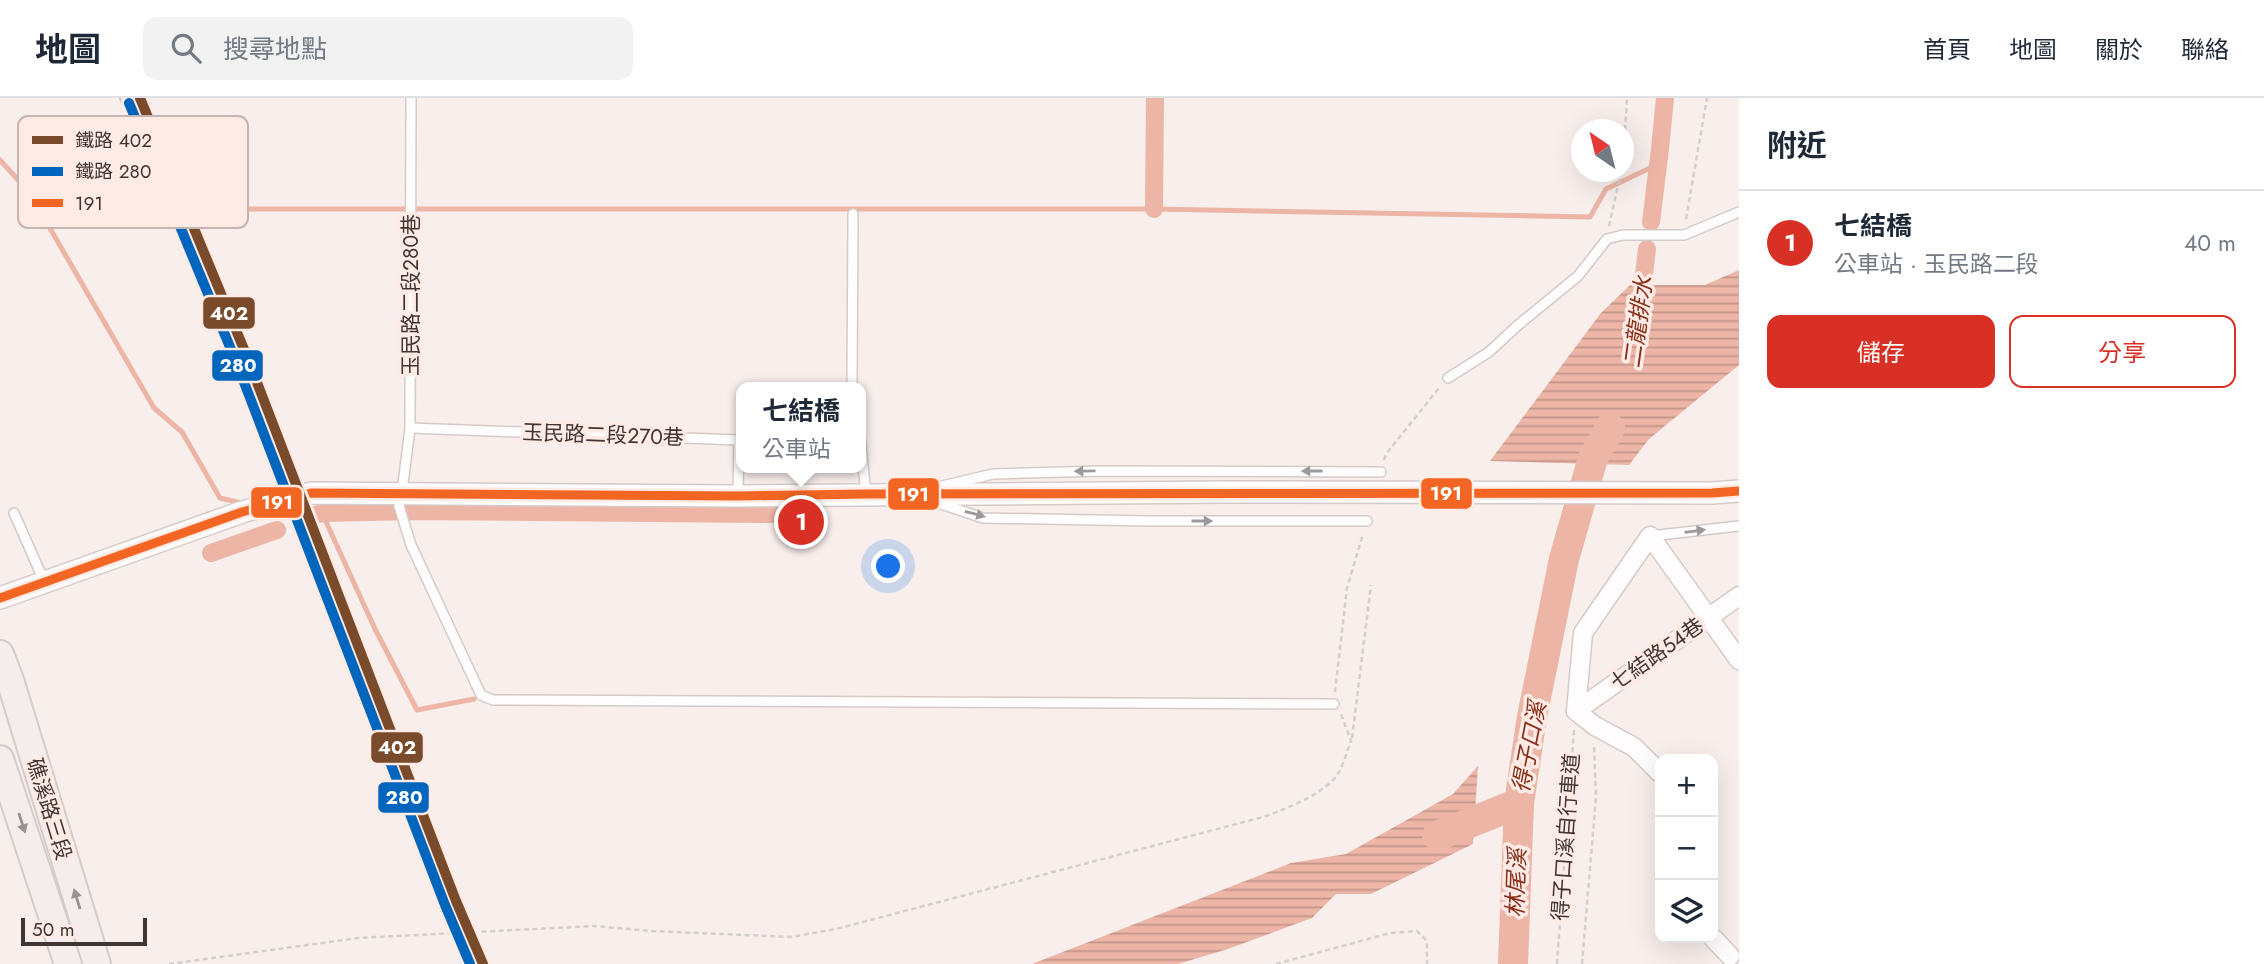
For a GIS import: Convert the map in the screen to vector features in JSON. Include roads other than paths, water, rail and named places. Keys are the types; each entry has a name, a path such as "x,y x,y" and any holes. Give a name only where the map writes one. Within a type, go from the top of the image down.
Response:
{"main road":[{"name":"礁溪路三段","path":"0,654 97,964"},
{"name":"礁溪路三段","path":"0,759 68,964"}],"street":[{"path":"0,598 242,512 311,493 738,496 1739,491"},
{"path":"1655,768 1634,747 1595,726 1576,710 1583,633 1650,536 1739,660"},
{"name":"七結路54巷","path":"1576,710 1739,596"},
{"path":"1718,943 1730,956"}],"lane":[{"name":"玉民路二段280巷","path":"411,98 411,428 399,506 411,545 481,695 493,700 1334,704"},
{"path":"1448,377 1489,352 1578,276 1607,239 1623,235 1684,235 1739,212"},
{"path":"852,382 853,214"},
{"name":"玉民路二段270巷","path":"411,428 736,440"},
{"path":"910,494 993,474 1102,471 1381,472"},
{"name":"玉民路二段270巷","path":"738,473 738,496"},
{"path":"864,473 866,494"},
{"path":"910,494 983,517 1149,521 1367,521"},
{"path":"14,513 44,582"},
{"path":"1650,536 1739,526"}],"water":[{"path":"1739,270 1739,365 1649,439 1629,465 1490,461 1601,313 1630,285 1705,285"},
{"path":"1478,766 1473,844 1371,894 1336,894 1312,918 1178,964 1032,964 1291,863 1346,854 1453,794"}],"waterway":[{"path":"1154,209 1155,98"},
{"name":"二龍排水","path":"1651,222 1665,98"},
{"path":"0,160 18,180"},
{"path":"248,209 1154,209 1590,217 1606,189 1659,161"},
{"path":"50,228 154,408 182,432 220,498 241,503"},
{"name":"二龍排水","path":"1640,308 1647,249"},
{"name":"得子口溪","path":"1513,964 1519,803 1532,717 1564,559 1593,458 1610,428"},
{"path":"312,516 322,513 415,511 775,514"},
{"path":"322,513 375,629 417,710 474,699"},
{"path":"211,553 277,530"},
{"name":"得子口溪","path":"1437,836 1519,803"}],"railway":[{"path":"123,98 131,116"},
{"path":"177,228 475,964"}],"rail line":[{"name":"402","path":"140,98 147,116"},
{"name":"280","path":"129,103 134,116"},
{"name":"280","path":"181,228 237,364 470,964"},
{"name":"402","path":"194,228 248,359 456,901 483,964"}],"place":[{"name":"七結橋","path":"801,522"}],"water label":[{"name":"林尾溪","path":"1516,883"}]}
